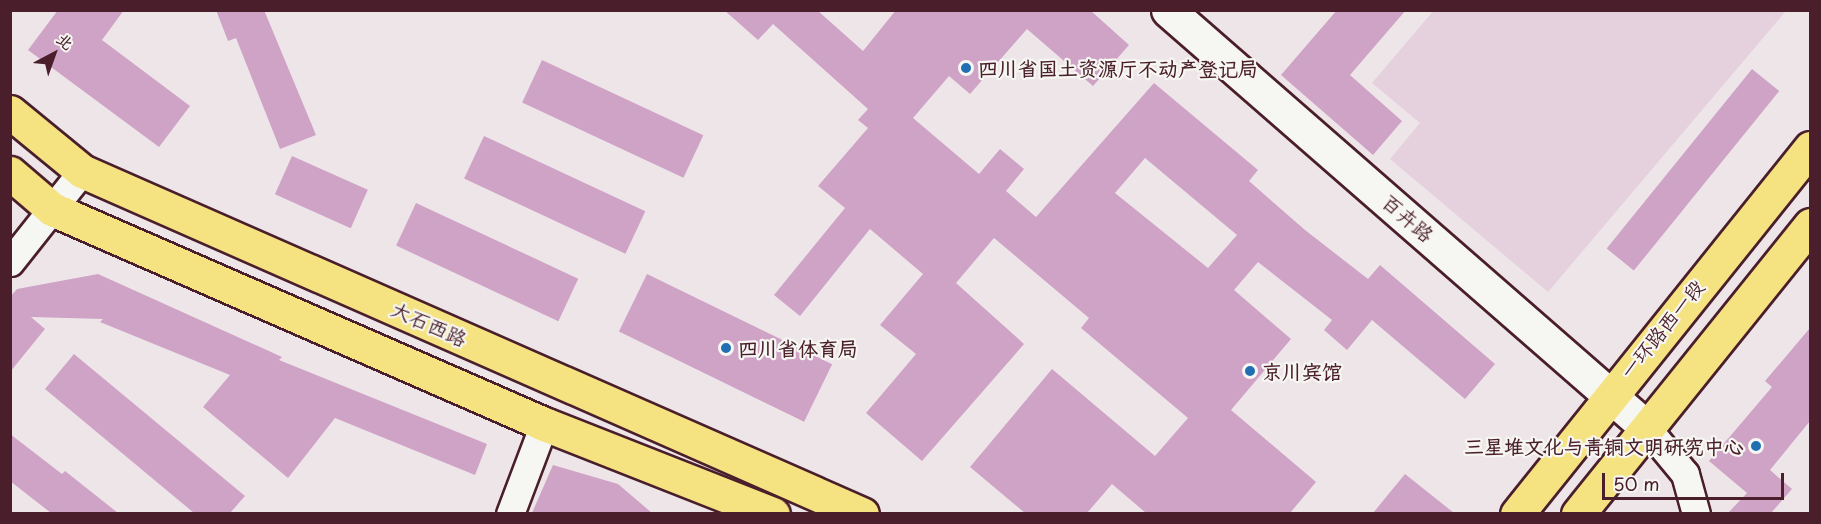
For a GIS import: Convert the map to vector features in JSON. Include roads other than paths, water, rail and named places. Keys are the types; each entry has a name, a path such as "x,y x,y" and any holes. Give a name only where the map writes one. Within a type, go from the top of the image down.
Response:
{"main road":[{"name":"大石西路","path":"10,112 82,171 862,513"},
{"name":"一环路西一段","path":"1517,513 1610,393 1810,148"},
{"path":"10,173 52,210 544,423 773,513"},
{"path":"1578,513 1810,225"}],"street":[{"name":"百卉路","path":"1168,10 1610,393 1646,427"},
{"path":"10,262 82,171"},
{"path":"510,513 544,423"},
{"path":"1646,427 1685,474 1696,513"}],"place":[{"name":"四川省国土资源厅不动产登记局","path":"966,68"},
{"name":"四川省体育局","path":"726,348"},
{"name":"京川宾馆","path":"1250,371"},
{"name":"三星堆文化与青铜文明研究中心","path":"1756,446"}]}
